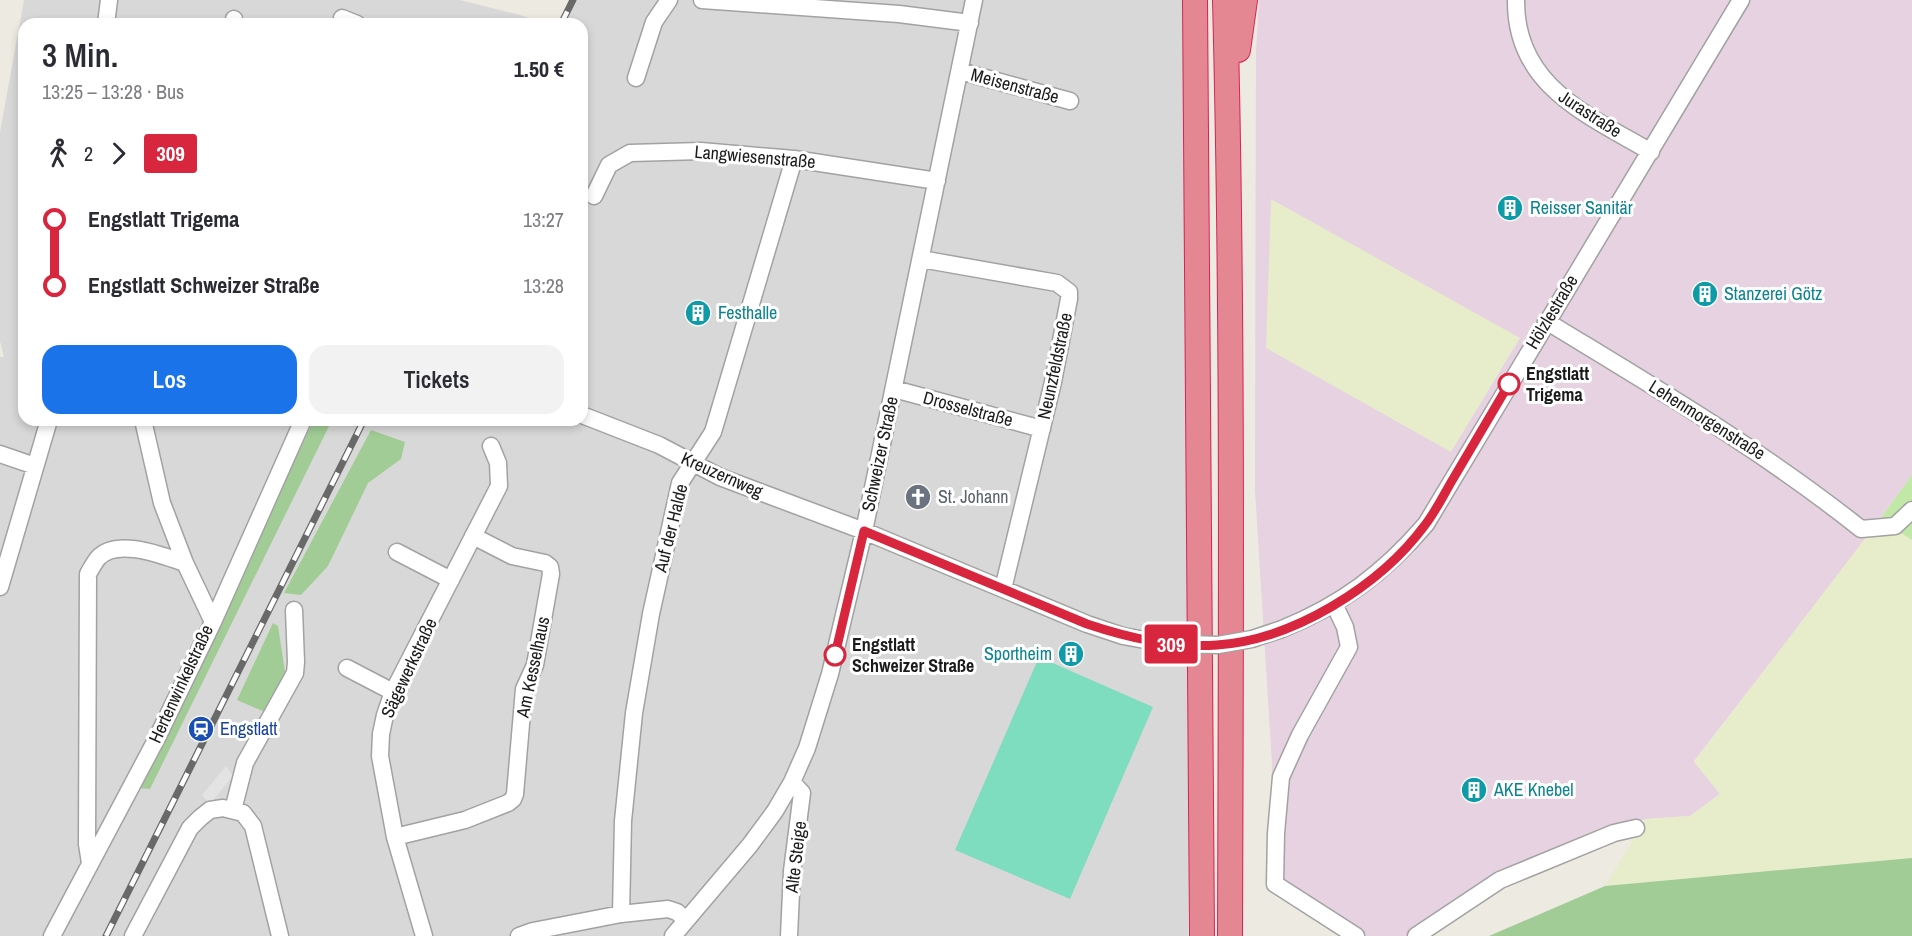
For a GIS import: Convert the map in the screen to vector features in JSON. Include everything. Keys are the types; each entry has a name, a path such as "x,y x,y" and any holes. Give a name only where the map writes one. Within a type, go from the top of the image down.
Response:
{"highway":[{"path":"1190,0 1196,31"},
{"path":"1195,0 1202,936"},
{"path":"1225,0 1231,504 1230,936"},
{"path":"1228,124 1245,0"}],"street":[{"path":"107,18 109,0"},
{"path":"636,78 654,22 669,0"},
{"path":"702,0 899,14 970,23"},
{"name":"Schweizer Straße","path":"673,936 750,845 775,811 792,782 807,748 830,674 864,531 974,0"},
{"name":"Jurastraße","path":"1516,0 1516,16 1523,41 1537,72 1552,90 1571,105 1651,152"},
{"name":"Hölzlestraße","path":"864,531 1087,624 1123,636 1161,643 1218,645 1252,639 1308,619 1334,604 1376,575 1404,550 1426,525 1546,321 1651,152 1741,0"},
{"name":"Meisenstraße","path":"960,71 1070,101"},
{"name":"Langwiesenstraße","path":"594,196 609,165 630,153 700,151 794,159 937,181"},
{"name":"Auf der Halde","path":"621,914 623,821 634,713 651,614 680,483 714,432 794,159"},
{"name":"Neunzfeldstraße","path":"921,259 1057,283 1069,292 1055,372 1003,589"},
{"name":"Lehenmorgenstraße","path":"1546,321 1774,463 1861,529 1895,526 1912,510"},
{"name":"Drosselstraße","path":"894,389 1041,429"},
{"name":"Kreuzernweg","path":"588,417 659,446 720,477 864,531"},
{"path":"0,587 47,426"},
{"name":"Hertenwinkelstraße","path":"52,936 157,738 213,622 184,563 162,503 144,426"},
{"path":"213,622 300,426"},
{"name":"Sägewerkstraße","path":"424,936 395,837 380,756 381,734 393,692 499,486 498,463 491,446"},
{"path":"0,454 35,466"},
{"name":"Am Kesselhaus","path":"395,837 465,820 508,803 515,794 524,689 535,665 551,574 550,567 545,563 512,556 473,536"},
{"path":"90,863 87,844 88,574 100,556 116,549 134,548 184,563"},
{"path":"397,552 451,580"},
{"path":"1334,604 1345,627 1349,647 1300,735 1281,777 1276,833 1275,884 1356,936"},
{"path":"233,810 245,763 295,673 294,610"},
{"path":"347,668 393,692"},
{"name":"Alte Steige","path":"789,936 792,871 802,793 792,782"},
{"path":"133,936 190,828 210,810 223,808 243,813 253,826 280,936"},
{"path":"1416,936 1500,880 1614,833 1636,828"},
{"path":"519,936 533,931 621,914 668,909 677,912 686,920"}],"shaded area":[{"path":"24,0 460,0 529,18 21,18"},
{"path":"577,0 1182,0 1185,22 1190,435 1188,936 0,936 0,357 4,357 0,341 0,132 18,33 18,426 588,426 588,18 568,18"},
{"path":"1259,0 1912,0 1912,475 1839,574 1694,761 1720,794 1690,816 1646,819 1611,828 1406,936 1367,936 1270,878 1272,764 1255,490 1256,52"},
{"path":"226,766 233,776 210,804 202,795"}],"green space":[{"path":"1271,199 1520,338 1451,452 1266,348"},
{"path":"311,426 329,426 150,789 137,788"},
{"path":"371,430 405,442 401,459 368,483 328,566 301,595 284,593"},
{"path":"1912,475 1912,540 1880,519"},
{"path":"1880,519 1912,540 1912,858 1605,886 1646,819 1690,816 1720,794 1694,762"},
{"path":"273,623 278,626 285,672 267,713 237,700"},
{"path":"1039,657 1153,707 1070,899 955,850"},
{"path":"1912,858 1912,936 1489,936 1605,886"}],"railway":[{"path":"564,18 573,0"},
{"path":"106,936 361,426"}],"bus line":[{"name":"309","path":"835,655 864,531 1087,624 1123,636 1161,643 1218,645 1252,639 1308,619 1358,589 1376,575 1404,550 1426,525 1509,384"}],"place":[{"name":"Reisser Sanitär","path":"1510,208"},
{"name":"Stanzerei Götz","path":"1705,294"},
{"name":"Festhalle","path":"698,313"},
{"name":"Engstlatt Trigema","path":"1509,384"},
{"name":"St. Johann","path":"918,497"},
{"name":"Sportheim","path":"1071,654"},
{"name":"Engstlatt Schweizer Straße","path":"835,655"},
{"name":"Engstlatt","path":"201,729"},
{"name":"AKE Knebel","path":"1474,790"}]}
